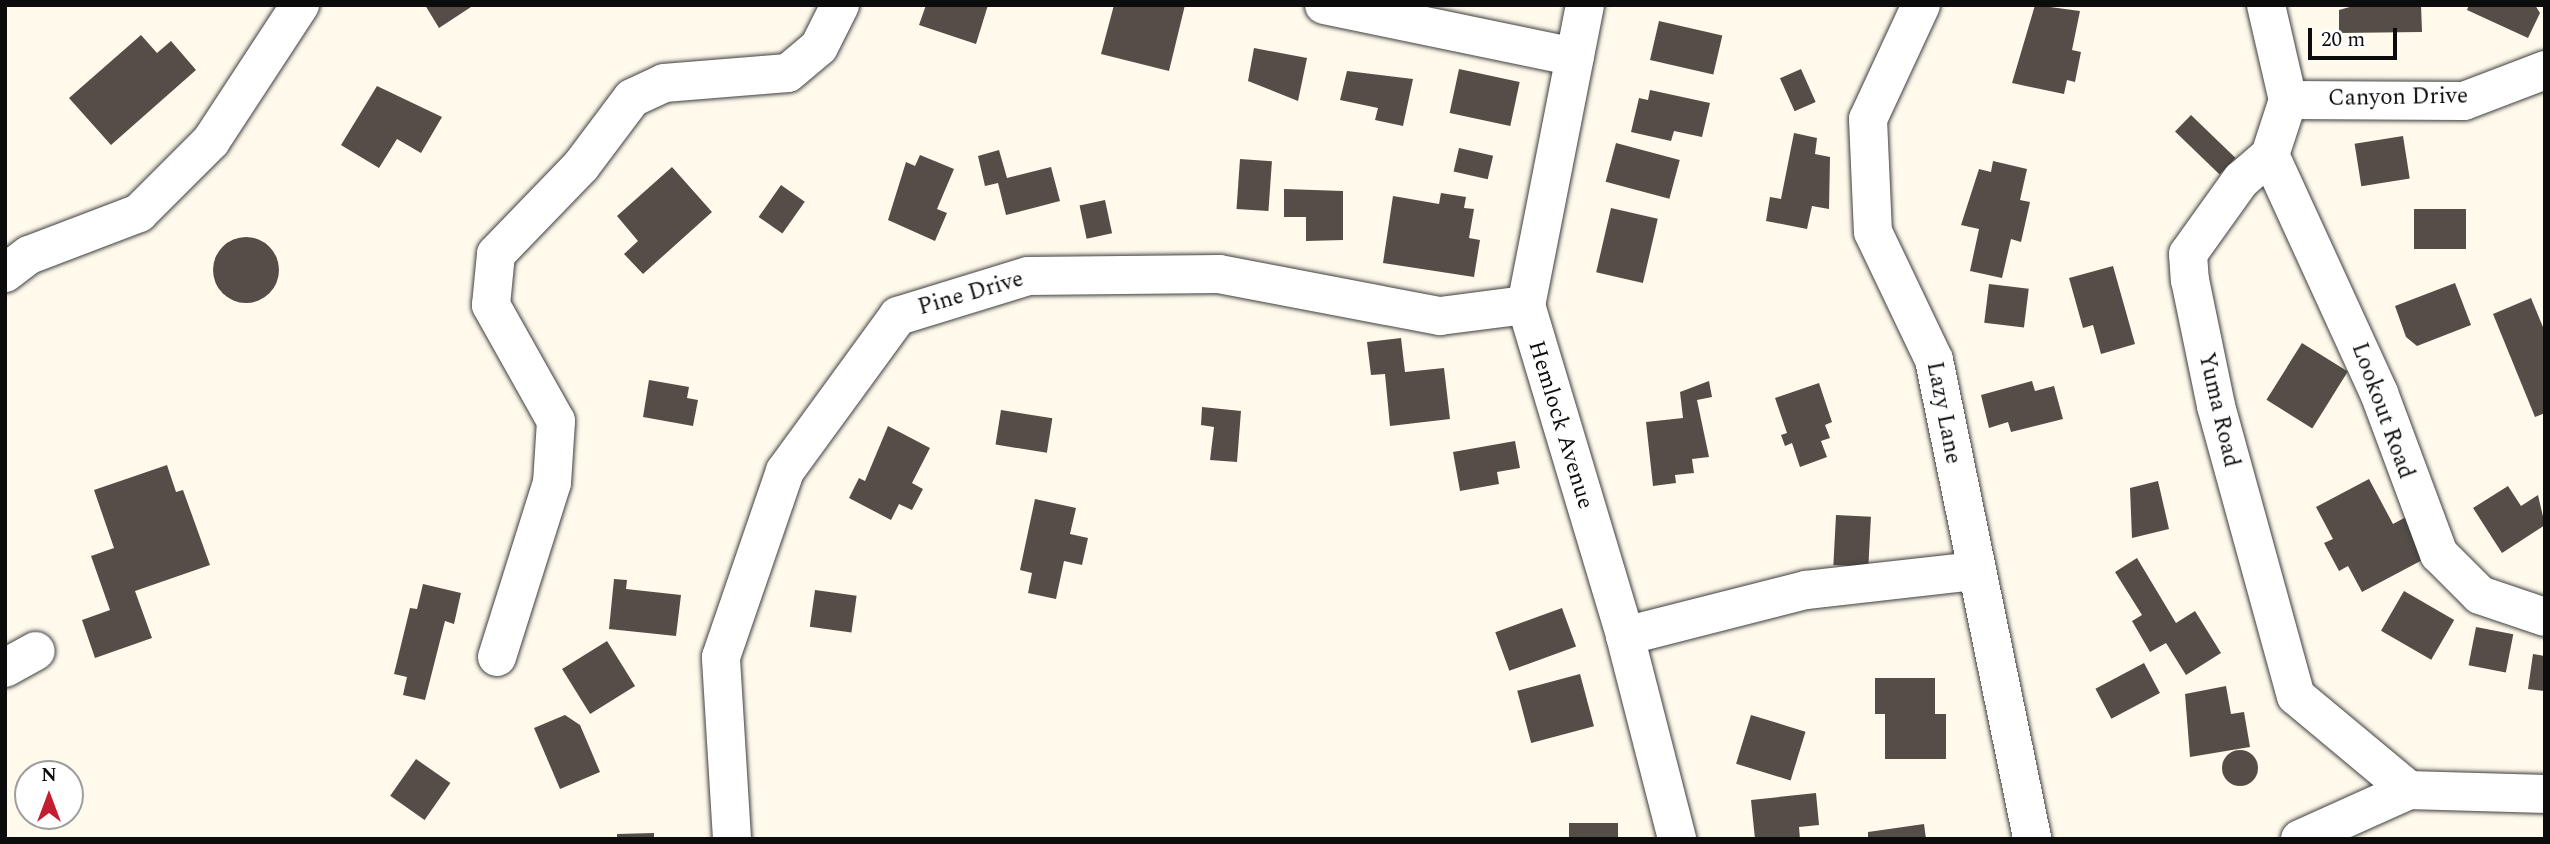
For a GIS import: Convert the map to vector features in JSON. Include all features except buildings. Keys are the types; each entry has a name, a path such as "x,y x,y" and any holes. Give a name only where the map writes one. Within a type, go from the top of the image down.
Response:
{"street":[{"path":"5,272 29,256 139,212 211,141 300,5"},
{"path":"497,657 552,483 556,421 491,305 496,254 581,166 632,98 664,83 788,73 819,47 840,5"},
{"path":"1324,5 1575,57"},
{"name":"Hemlock Avenue","path":"1585,5 1526,305 1625,636 1677,839"},
{"name":"Lazy Lane","path":"1921,5 1868,119 1873,232 1934,359 2032,839"},
{"path":"2266,5 2288,100 2270,155"},
{"name":"Canyon Drive","path":"2288,100 2464,101 2545,70"},
{"name":"Lookout Road","path":"2270,155 2374,380 2439,554 2480,595 2545,617"},
{"name":"Yuma Road","path":"2270,155 2241,180 2188,254 2216,406 2296,696 2409,790"},
{"name":"Pine Drive","path":"732,839 721,657 785,471 898,316 1027,276 1219,274 1440,316 1526,305"},
{"path":"1625,636 1806,590 1976,571"},
{"path":"2301,839 2409,790 2545,794"}]}
